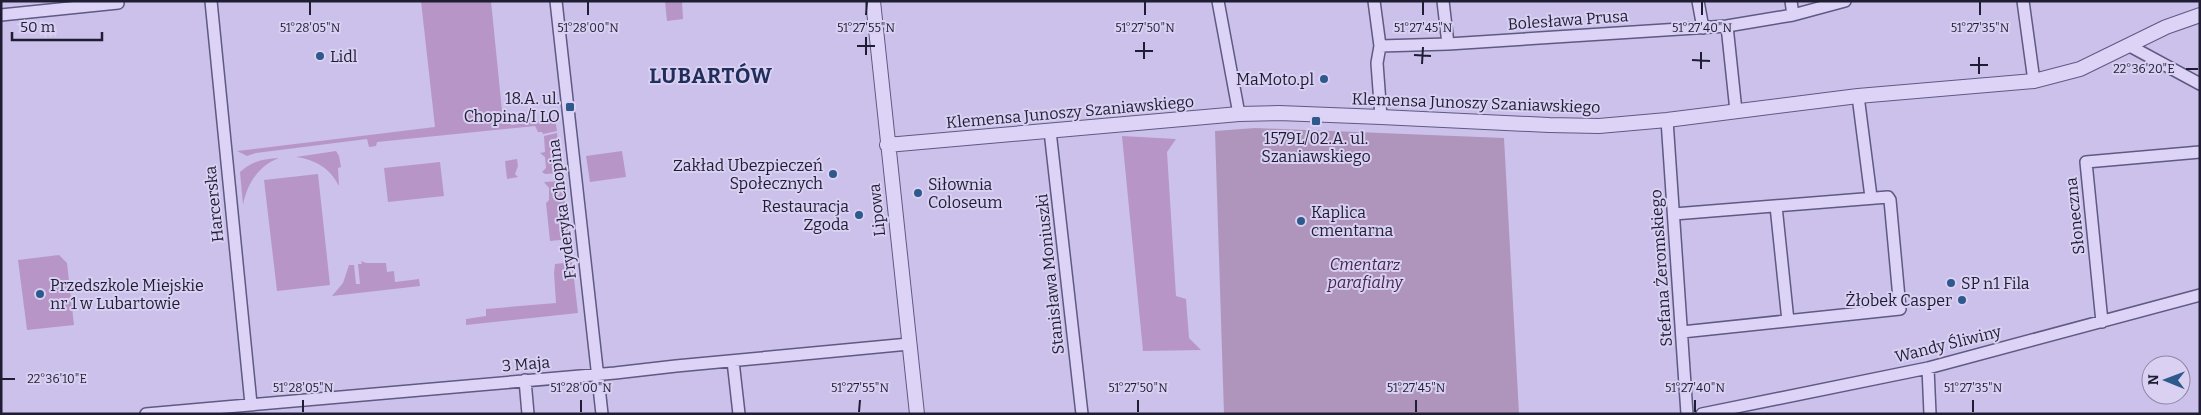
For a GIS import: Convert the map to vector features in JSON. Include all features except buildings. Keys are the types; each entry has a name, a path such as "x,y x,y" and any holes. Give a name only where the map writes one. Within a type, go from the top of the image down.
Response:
{"street":[{"path":"1,15 118,4 118,1"},
{"name":"Harcerska","path":"211,1 250,404"},
{"name":"Fryderyka Chopina","path":"556,1 602,414"},
{"name":"Lipowa","path":"873,1 917,414"},
{"path":"1218,1 1239,114"},
{"path":"1374,1 1380,46 1377,63 1381,117"},
{"path":"1442,1 1448,44"},
{"path":"1698,1 1703,28"},
{"path":"1791,1 1793,15"},
{"name":"Bolesława Prusa","path":"1380,46 1448,44 1727,26 1793,15 1846,1"},
{"path":"2023,1 2034,81"},
{"name":"Klemensa Junoszy Szaniawskiego","path":"887,145 1239,114 1279,113 1599,126 1667,120 1858,96 2034,81 2080,69 2166,27 2200,15"},
{"path":"1727,26 1736,111"},
{"path":"2128,45 2200,84"},
{"path":"1858,96 1871,197"},
{"name":"Stefana Żeromskiego","path":"1667,120 1687,414"},
{"name":"Stanisława Moniuszki","path":"1050,131 1082,414"},
{"name":"Słoneczna","path":"2102,322 2086,162 2200,152"},
{"path":"1674,214 1884,196 1890,200 1900,309 1682,332"},
{"path":"1776,206 1788,321"},
{"name":"Wandy Śliwiny","path":"1702,414 1928,368 2200,296"},
{"name":"3 Maja","path":"146,414 598,375 910,344"},
{"path":"733,361 738,414"},
{"path":"1928,368 1930,414"},
{"path":"525,380 528,414"}],"shaded area":[{"path":"421,1 491,1 503,121 512,125 555,118 557,131 543,134 538,132 535,126 377,142 376,146 369,147 367,139 256,153 247,156 237,151 435,127"},
{"path":"665,1 682,1 683,19 667,21"},
{"path":"557,133 562,173 545,174 542,172 546,168 545,157 540,153 545,152 544,136"},
{"path":"1122,136 1176,139 1167,152 1176,296 1186,299 1189,338 1201,350 1143,351"},
{"path":"336,151 341,167 338,168 339,186 331,174 322,166 310,160 296,157"},
{"path":"622,151 626,177 590,182 586,156"},
{"path":"279,158 259,171 247,190 243,205 240,172 258,161"},
{"path":"517,159 518,166 515,174 518,177 507,179 505,161"},
{"path":"440,162 444,196 388,202 384,168"},
{"path":"318,174 330,285 277,291 264,180"},
{"path":"563,181 569,239 550,241 546,203 549,200 549,188 544,182"},
{"path":"59,255 67,263 74,325 27,330 18,260"},
{"path":"361,261 366,263 386,263 387,272 394,271 395,282 419,279 420,286 332,296 343,283 349,265 354,265 356,284 360,284 358,264 362,264"},
{"path":"572,262 578,313 466,325 466,319 486,316 486,309 556,303 555,264"}],"green space":[{"name":"Cmentarz parafialny","path":"1255,128 1504,138 1519,414 1224,414 1215,131"}],"place":[{"name":"Lidl","path":"320,56"},
{"name":"MaMoto.pl","path":"1324,79"},
{"name":"18.A. ul. Chopina/I LO","path":"570,107"},
{"name":"1579L/02.A. ul. Szaniawskiego","path":"1316,121"},
{"name":"Zakład Ubezpieczeń Społecznych","path":"833,174"},
{"name":"Siłownia Coloseum","path":"918,193"},
{"name":"Restauracja Zgoda","path":"859,215"},
{"name":"Kaplica cmentarna","path":"1301,221"},
{"name":"SP n1 Fila","path":"1951,283"},
{"name":"Przedszkole Miejskie nr 1 w Lubartowie","path":"40,294"},
{"name":"Żłobek Casper","path":"1962,300"}],"district":[{"name":"LUBARTÓW","path":"711,76"}]}
